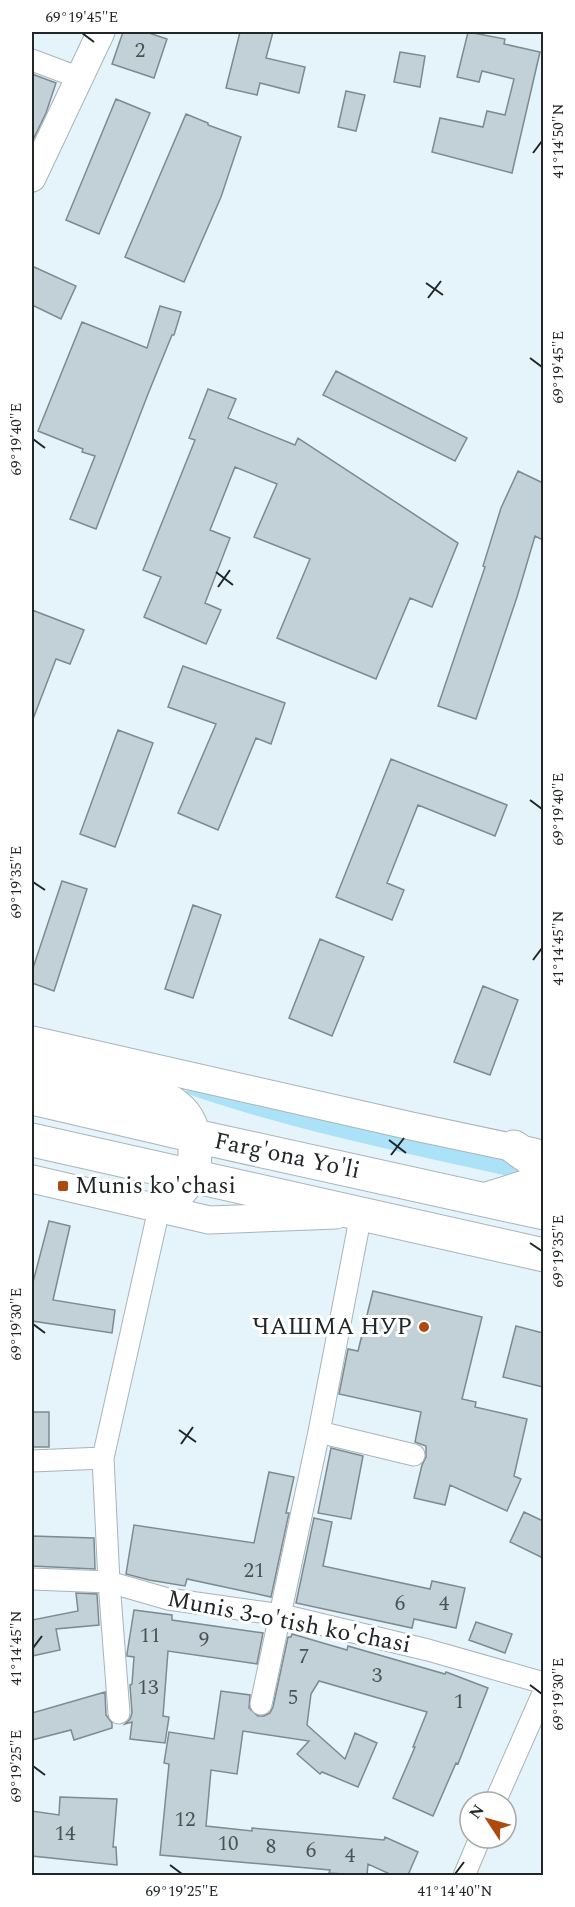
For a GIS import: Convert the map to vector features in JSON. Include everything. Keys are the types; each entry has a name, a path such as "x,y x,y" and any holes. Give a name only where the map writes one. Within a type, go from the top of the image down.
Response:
{"main road":[{"path":"32,1065 151,1094 176,1105 187,1119 195,1136 196,1161 191,1175 176,1198 159,1209"},
{"name":"Farg'ona Yo'li","path":"32,1098 543,1213"},
{"name":"Farg'ona Yo'li","path":"32,1140 543,1255"},
{"path":"529,1151 543,1168"},
{"path":"488,1199 543,1181"}],"street":[{"path":"32,178 101,32"},
{"path":"32,60 80,78"},
{"path":"32,1040 529,1151"},
{"name":"Farg'ona Yo'li","path":"32,1179 209,1220 361,1214"},
{"path":"119,1713 103,1458 159,1209"},
{"path":"261,1704 282,1615 361,1214"},
{"path":"319,1432 414,1455"},
{"path":"32,1461 103,1458"},
{"name":"Munis 3-o'tish ko'chasi","path":"32,1579 109,1581 168,1599 282,1615 428,1650 543,1683"},
{"path":"500,1790 543,1691"},
{"path":"464,1875 475,1850"}],"shaded area":[{"path":"188,1088 524,1164 521,1179 268,1119 185,1093"}],"building":[{"path":"123,32 146,32 167,39 154,78 112,64"},
{"path":"240,32 273,32 266,58 305,67 299,93 260,83 257,95 226,88"},
{"path":"468,32 505,39 504,44 540,52 512,173 432,152 440,118 483,127 487,111 505,115 514,79 482,71 479,82 457,77"},
{"path":"400,52 425,56 420,87 394,82"},
{"path":"32,74 56,83 46,113 32,142"},
{"path":"346,91 365,95 356,131 338,127"},
{"path":"116,99 150,113 99,234 66,220"},
{"path":"186,114 241,137 221,197 184,282 125,257"},
{"path":"32,266 76,286 61,319 32,305"},
{"path":"160,306 181,312 174,335 172,335 148,394 96,529 70,519 95,456 38,431 82,322 147,348"},
{"path":"336,371 467,438 455,461 323,395"},
{"path":"208,389 236,399 228,418 295,445 298,438 458,543 432,607 410,598 376,679 277,638 310,559 254,537 277,484 235,467 210,530 230,538 205,603 221,610 206,644 144,617 161,577 143,570 195,440 189,438"},
{"path":"518,471 543,483 543,540 535,536 476,719 438,706 485,567 483,566 501,508"},
{"path":"32,610 84,630 70,664 56,659 33,719"},
{"path":"183,666 285,703 271,744 256,738 218,830 178,813 216,724 168,707"},
{"path":"118,730 153,743 115,847 80,834"},
{"path":"391,759 507,805 495,836 418,805 387,883 404,890 392,920 336,897"},
{"path":"62,881 87,889 54,991 32,983 32,971"},
{"path":"193,905 221,915 193,998 165,989"},
{"path":"320,939 364,957 332,1036 289,1018"},
{"path":"483,986 518,1000 490,1075 454,1062"},
{"path":"49,1221 70,1226 53,1300 115,1310 112,1333 32,1321 32,1286"},
{"path":"373,1291 482,1317 462,1399 476,1402 475,1407 527,1419 514,1476 521,1479 507,1511 450,1485 445,1505 414,1498 426,1457 426,1446 415,1442 421,1412 339,1394 348,1349 358,1351"},
{"path":"516,1326 543,1333 543,1387 503,1377"},
{"path":"32,1412 49,1412 49,1447 32,1447"},
{"path":"331,1448 363,1456 351,1519 318,1513"},
{"path":"269,1472 294,1477 286,1513 289,1513 271,1597 187,1579 185,1586 126,1574 134,1525 254,1543"},
{"path":"524,1512 543,1521 543,1558 510,1542"},
{"path":"314,1518 332,1522 323,1566 430,1589 432,1581 465,1588 456,1628 414,1619 412,1628 296,1603"},
{"path":"32,1536 94,1538 95,1569 32,1566"},
{"path":"76,1593 97,1594 99,1625 56,1629 60,1650 32,1656 32,1620 78,1611"},
{"path":"134,1610 172,1615 172,1620 263,1633 257,1664 168,1651 163,1716 169,1717 165,1743 130,1739 132,1722 125,1724 132,1713 130,1685 132,1684 134,1657 127,1656 127,1654"},
{"path":"476,1622 512,1634 505,1653 469,1640"},
{"path":"292,1634 347,1650 348,1646 445,1674 446,1672 488,1688 458,1764 456,1763 433,1816 393,1798 427,1712 319,1681 311,1694 307,1725 345,1759 355,1733 377,1743 358,1787 322,1772 320,1774 297,1754 309,1741 243,1731 237,1774 211,1770 206,1826 384,1840 385,1837 418,1852 408,1875 392,1875 368,1864 367,1875 358,1875 329,1873 330,1870 160,1855 169,1764 164,1763 169,1732 214,1739 221,1691 250,1695 249,1708 258,1716 270,1713 288,1637"},
{"path":"105,1692 106,1715 112,1723 112,1728 74,1740 71,1730 32,1740 32,1713"},
{"path":"60,1797 117,1799 113,1847 116,1847 117,1865 32,1856 32,1811 59,1815"}],"place":[{"name":"Munis ko'chasi","path":"63,1186"},
{"name":"ЧАШМА НУР","path":"424,1327"}]}
